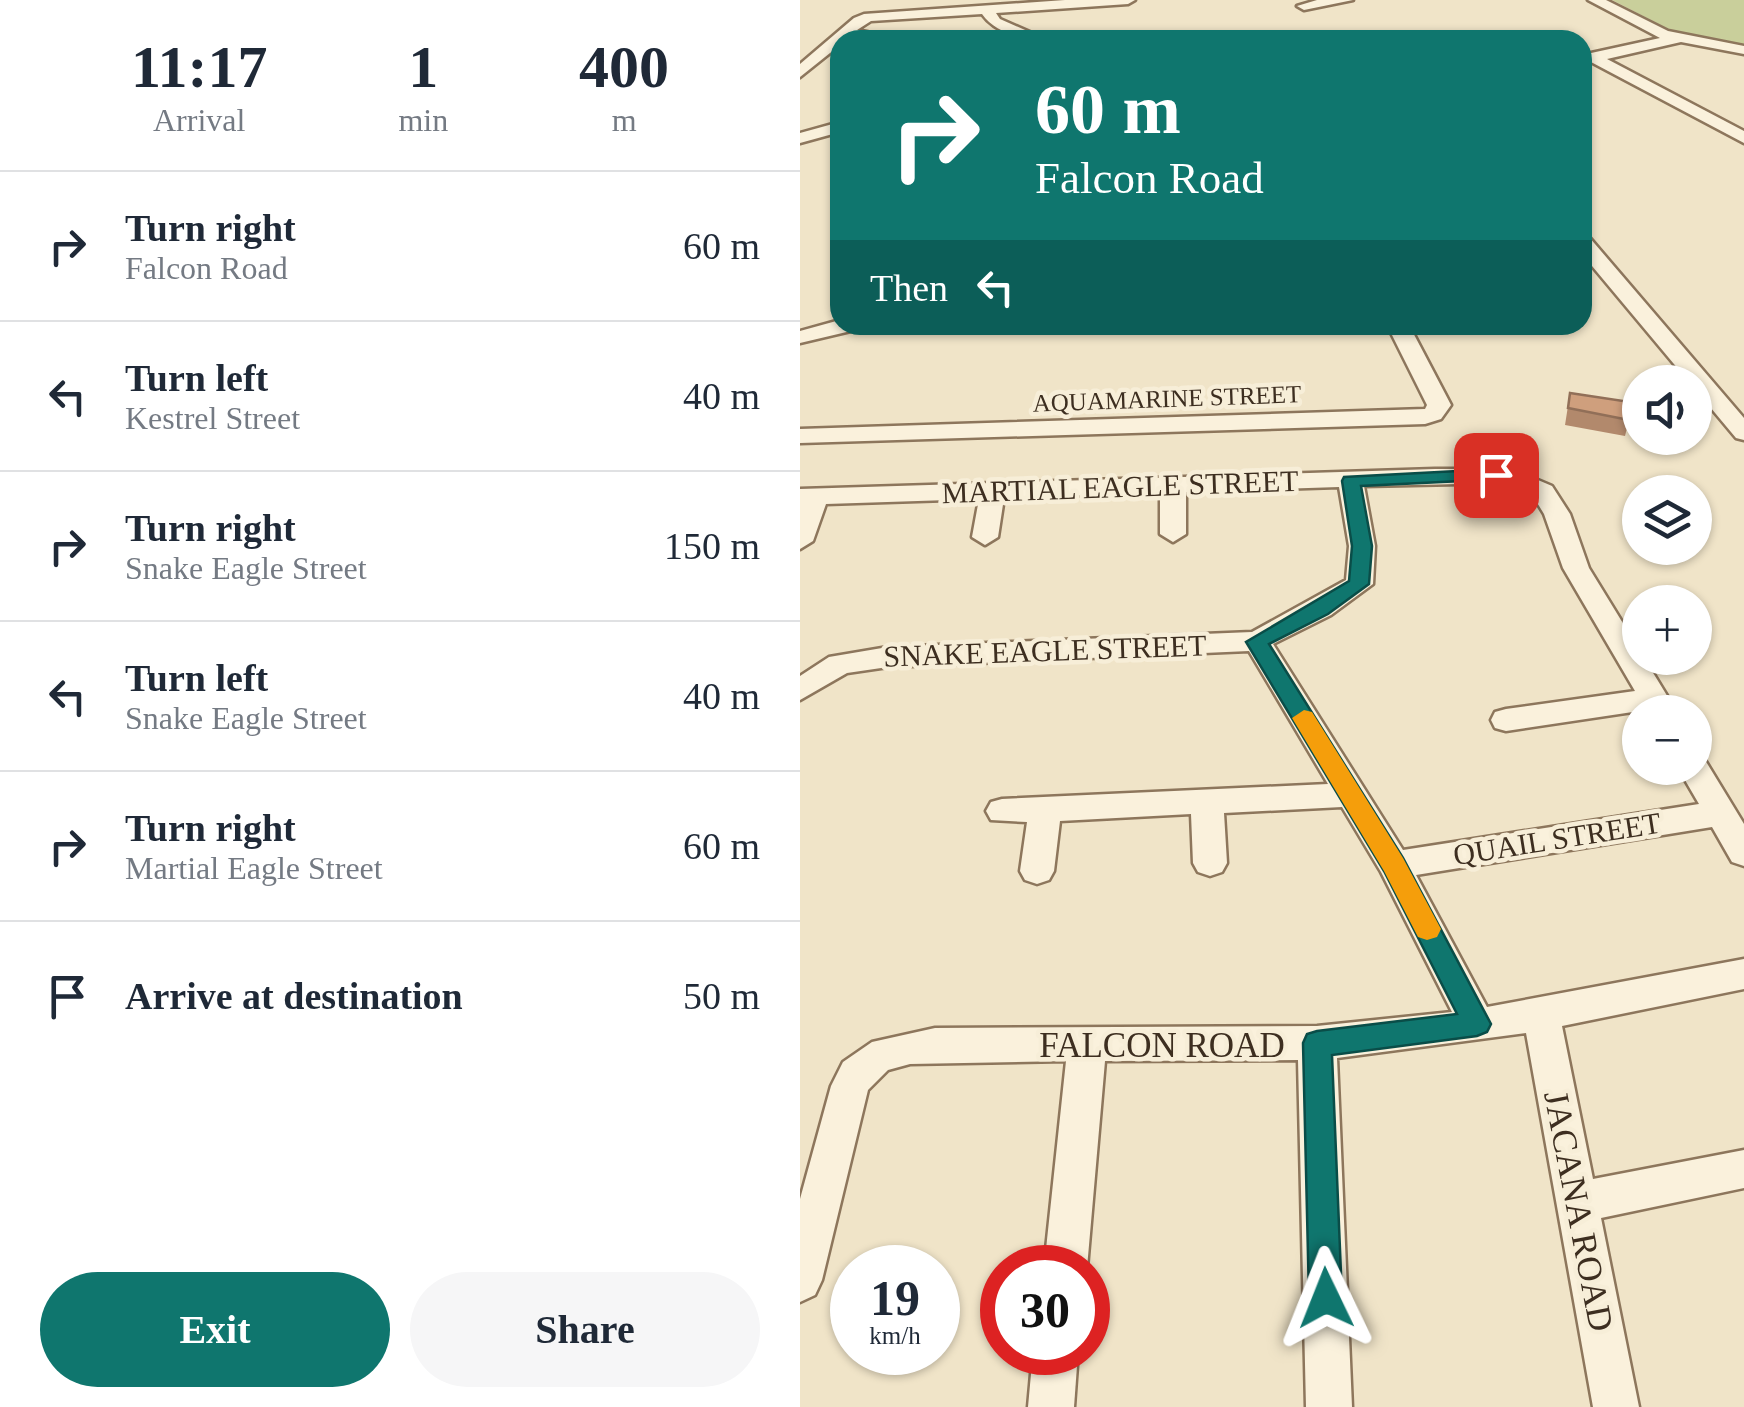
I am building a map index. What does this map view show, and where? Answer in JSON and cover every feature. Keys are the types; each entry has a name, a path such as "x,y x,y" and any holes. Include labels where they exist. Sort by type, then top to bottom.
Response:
{"street":[{"path":"850,30 869,17 931,6 986,10 1128,0"},
{"path":"1304,6 1346,0"},
{"path":"1596,0 1677,39 1744,50"},
{"path":"1096,2 1101,12 1116,19"},
{"path":"986,10 996,22 1016,30"},
{"path":"1592,58 1677,39"},
{"path":"800,72 830,47"},
{"path":"1592,61 1744,138"},
{"path":"800,138 830,130"},
{"path":"1592,253 1744,433"},
{"path":"800,337 830,329"},
{"name":"AQUAMARINE STREET","path":"800,436 1425,417 1440,406 1403,335"},
{"name":"MARTIAL EAGLE STREET","path":"808,497 1496,475 1535,484 1549,499 1576,568 1651,695"},
{"name":"SNAKE EAGLE STREET","path":"800,690 827,669 855,660 1256,642 1359,584 1362,546 1351,481"},
{"path":"1173,485 1173,534"},
{"path":"986,537 993,491"},
{"path":"800,541 808,497"},
{"path":"1256,642 1394,865 1477,1024"},
{"path":"1506,720 1622,709"},
{"path":"1704,785 1744,853"},
{"path":"1002,811 1352,795"},
{"path":"1207,803 1210,863"},
{"path":"1036,871 1045,808"},
{"name":"QUAIL STREET","path":"1394,865 1720,813"},
{"name":"FALCON ROAD","path":"800,1280 850,1086 862,1068 885,1052 901,1048 1380,1039 1542,1014 1744,974"},
{"name":"JACANA ROAD","path":"1542,1014 1616,1407"},
{"path":"1317,1043 1330,1407"},
{"path":"1067,1245 1087,1046"},
{"path":"1578,1202 1744,1169"},
{"path":"1051,1407 1054,1375"}],"green space":[{"path":"1612,0 1744,0 1744,48 1686,38"}],"building":[{"path":"1570,393 1622,401 1622,419 1568,408"}],"slow traffic":[{"path":"1304,718 1394,865 1427,929"}],"route":[{"path":"1326,1298 1317,1043 1380,1039 1477,1024 1394,865 1256,642 1359,584 1363,573 1362,546 1351,481 1496,475"}]}
